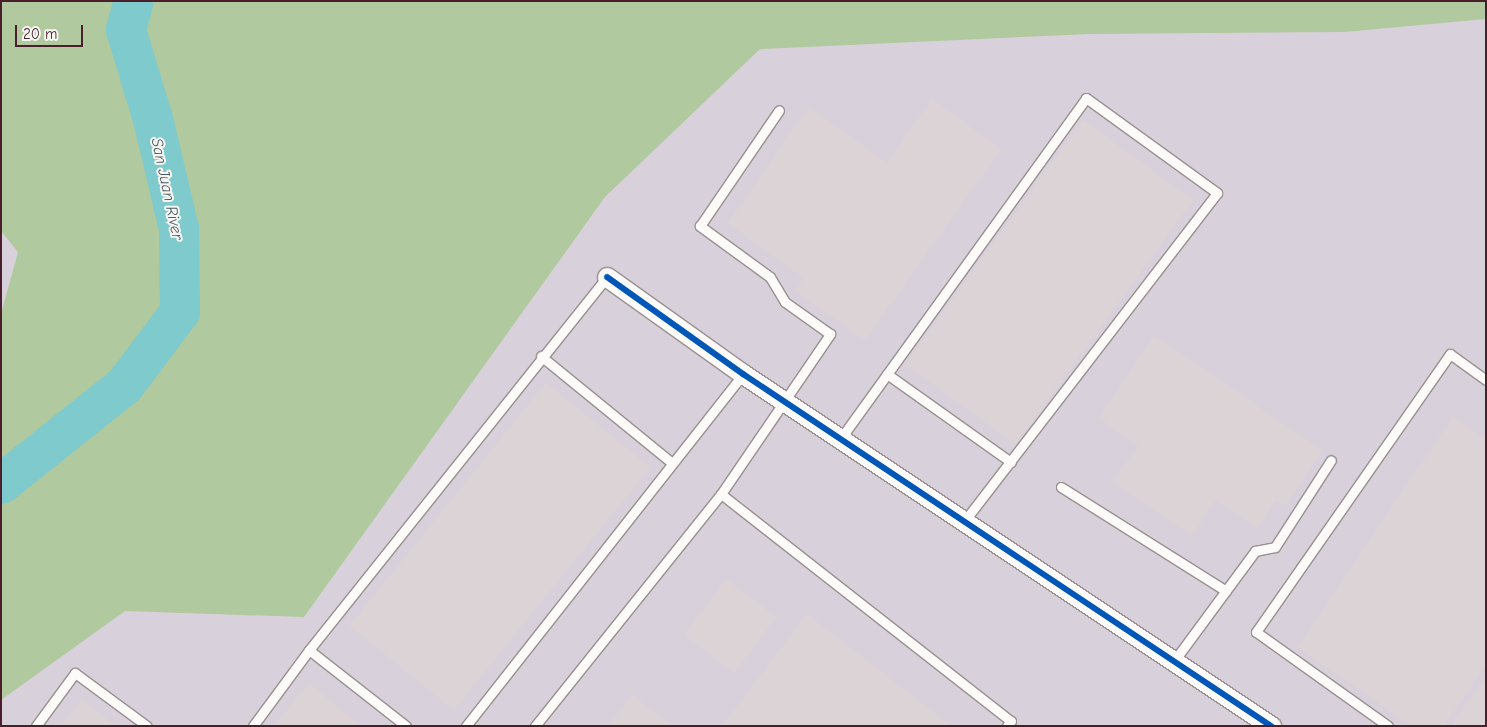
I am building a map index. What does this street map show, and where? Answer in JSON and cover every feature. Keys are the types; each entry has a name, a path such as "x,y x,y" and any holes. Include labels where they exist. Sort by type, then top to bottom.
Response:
{"street":[{"path":"607,277 742,374 841,438 1271,726"}],"lane":[{"path":"841,438 1086,98 1217,194 1012,462 989,485 964,521"},
{"path":"535,726 721,494 830,334 786,302 770,277 700,226 779,110"},
{"path":"253,726 309,650 541,356 607,277"},
{"path":"1388,726 1256,632 1450,354 1486,380"},
{"path":"541,356 672,463"},
{"path":"466,726 742,374"},
{"path":"887,374 1012,462"},
{"path":"1174,661 1255,551 1275,547 1331,460"},
{"path":"1061,486 1226,591"},
{"path":"721,494 1011,721 1007,726"},
{"path":"309,650 406,726"},
{"path":"36,726 75,673 147,726"}],"shaded area":[{"path":"1,1 1486,1 1486,726 1,726"}],"green space":[{"path":"1,1 1486,1 1486,19 1344,32 1090,34 760,49 605,197 304,617 125,611 1,700 1,314 18,252 1,231"}],"building":[{"path":"932,99 1001,149 865,340 795,291 804,278 728,223 809,107 887,163"},
{"path":"1083,120 1193,200 1016,444 905,364"},
{"path":"1154,336 1322,450 1285,506 1276,500 1257,528 1216,500 1192,536 1113,482 1138,445 1099,418"},
{"path":"546,383 650,467 454,710 350,625"},
{"path":"1453,417 1486,439 1486,664 1444,726 1412,726 1297,647"},
{"path":"726,579 776,617 734,673 684,635"},
{"path":"807,614 951,726 722,726"},
{"path":"1486,676 1486,726 1451,726"},
{"path":"309,683 360,726 274,726"},
{"path":"632,695 673,726 608,726"},
{"path":"82,699 115,726 61,726"}],"waterway":[{"name":"San Juan River","path":"1,484 125,385 180,312 179,229 153,119 126,30 134,1"}],"cycle path":[{"path":"607,277 743,374 1271,726"}]}
